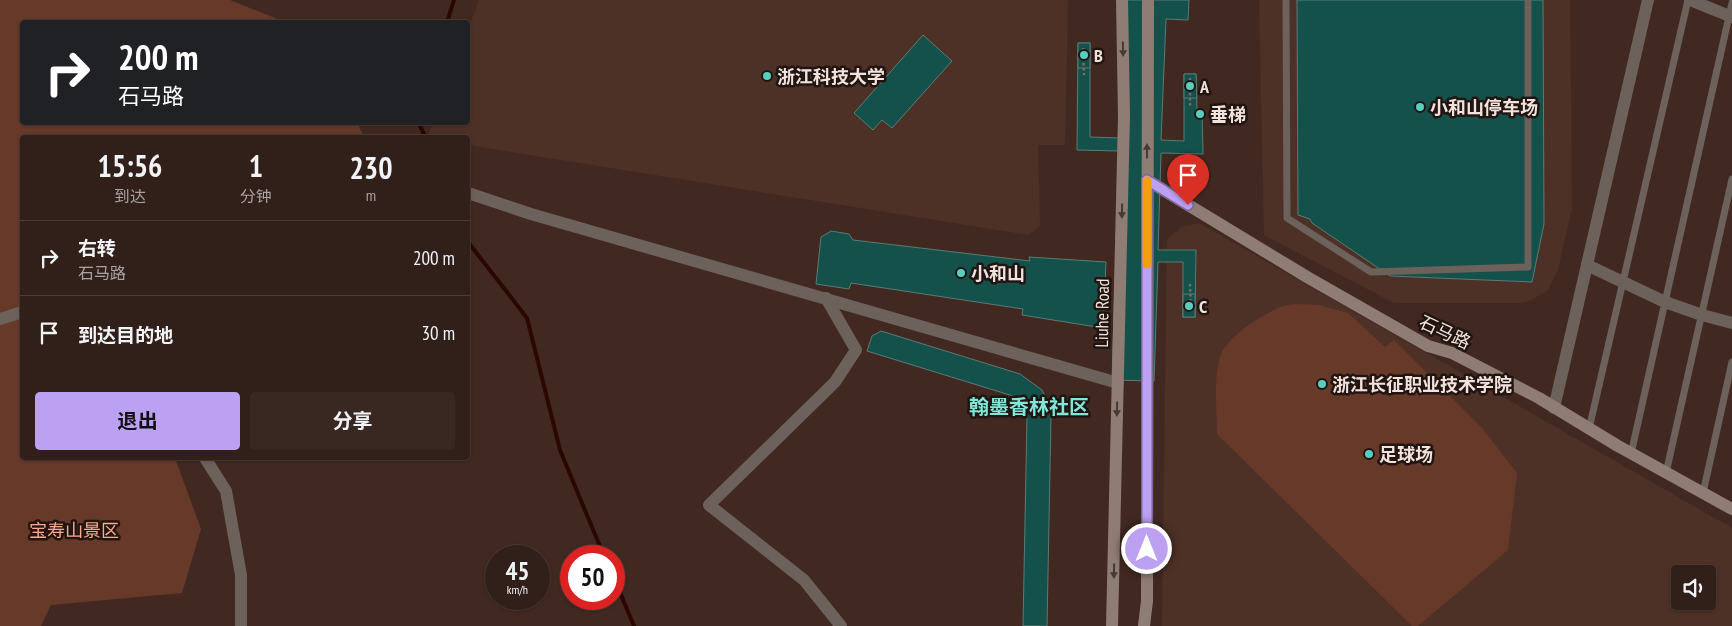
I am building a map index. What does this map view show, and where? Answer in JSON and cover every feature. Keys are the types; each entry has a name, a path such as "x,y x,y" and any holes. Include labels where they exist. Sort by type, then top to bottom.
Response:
{"main road":[{"name":"Liuhe Road","path":"1112,626 1124,116 1122,0"},
{"path":"1144,626 1147,601 1148,0"},
{"name":"石马路","path":"1147,180 1307,277 1428,346 1452,353 1554,408 1631,454 1732,509"}],"street":[{"path":"1554,408 1648,0"},
{"path":"1689,0 1730,17"},
{"path":"470,194 531,214 1118,383"},
{"path":"1587,265 1665,302 1702,315 1732,322"},
{"path":"826,298 856,350 835,382 709,505 804,580 841,626"},
{"path":"0,319 20,313"},
{"path":"206,460 226,491 241,575 241,626"}],"lane":[{"path":"1286,0 1287,218 1371,272 1528,267 1528,0"},
{"path":"1589,429 1689,0"},
{"path":"1631,454 1732,3"},
{"path":"1666,473 1732,179"},
{"path":"1703,493 1732,362"}],"path":[{"path":"1084,48 1084,75"},
{"path":"1190,78 1190,107"},
{"path":"1190,284 1191,312"}],"shaded area":[{"name":"浙江科技大学","path":"479,0 1068,0 1065,145 1038,145 1040,225 1029,235 470,145 470,135 428,135 432,125 470,125 470,25"},
{"name":"小和山停车场","path":"1259,0 1570,0 1572,207 1558,270 1548,290 1530,301 1519,303 1394,303 1264,235"},
{"name":"浙江长征职业技术学院","path":"1199,223 1732,528 1732,626 1162,626 1167,240 1181,227"}],"green space":[{"name":"宝寿山景区","path":"0,0 230,0 280,20 20,20 20,125 358,125 363,135 20,135 20,460 176,460 201,529 182,593 51,605 41,626 0,626"},
{"name":"足球场","path":"1293,305 1319,305 1348,313 1385,347 1394,340 1482,428 1517,473 1508,550 1418,626 1412,626 1217,434 1217,373 1221,354 1225,347 1249,325 1277,309"}],"building":[{"path":"1122,0 1189,0 1188,20 1166,19 1161,140 1184,141 1184,74 1196,74 1197,111 1202,110 1203,154 1161,153 1158,250 1196,250 1195,317 1183,317 1183,262 1158,262 1154,381 1112,380 1119,151 1077,150 1078,43 1090,43 1090,137 1119,138"},
{"name":"小和山停车场","path":"1297,0 1543,0 1544,224 1532,282 1390,276 1312,223 1310,219 1298,215"},
{"path":"923,35 952,61 892,128 882,120 873,130 854,113"},
{"name":"B","path":"1078,43 1090,43 1090,68 1078,68"},
{"name":"A","path":"1184,74 1196,74 1197,98 1184,98"},
{"name":"垂梯","path":"1202,110 1203,117 1197,117 1197,111"},
{"name":"小和山","path":"831,231 849,234 853,240 1030,261 1029,257 1106,262 1103,328 1022,315 1023,309 851,283 849,289 816,284 821,237"},
{"name":"C","path":"1183,294 1195,294 1195,317 1183,317"},
{"path":"881,331 1020,374 1042,390 1048,402 1051,416 1047,626 1023,626 1026,405 1013,396 867,351 872,336"}],"waterway":[{"path":"448,20 454,0"},
{"path":"420,125 424,135"},
{"path":"470,245 527,318 560,450 599,545"},
{"path":"625,604 634,626"}],"slow traffic":[{"path":"1147,181 1147,264"}],"place":[{"name":"B","path":"1084,55"},
{"name":"浙江科技大学","path":"767,76"},
{"name":"A","path":"1190,86"},
{"name":"小和山停车场","path":"1420,107"},
{"name":"垂梯","path":"1200,114"},
{"name":"小和山","path":"961,273"},
{"name":"C","path":"1189,306"},
{"name":"浙江长征职业技术学院","path":"1322,384"},
{"name":"足球场","path":"1369,454"}],"district":[{"name":"翰墨香林社区","path":"1029,407"}],"route":[{"path":"1147,549 1147,180 1188,205"}]}
